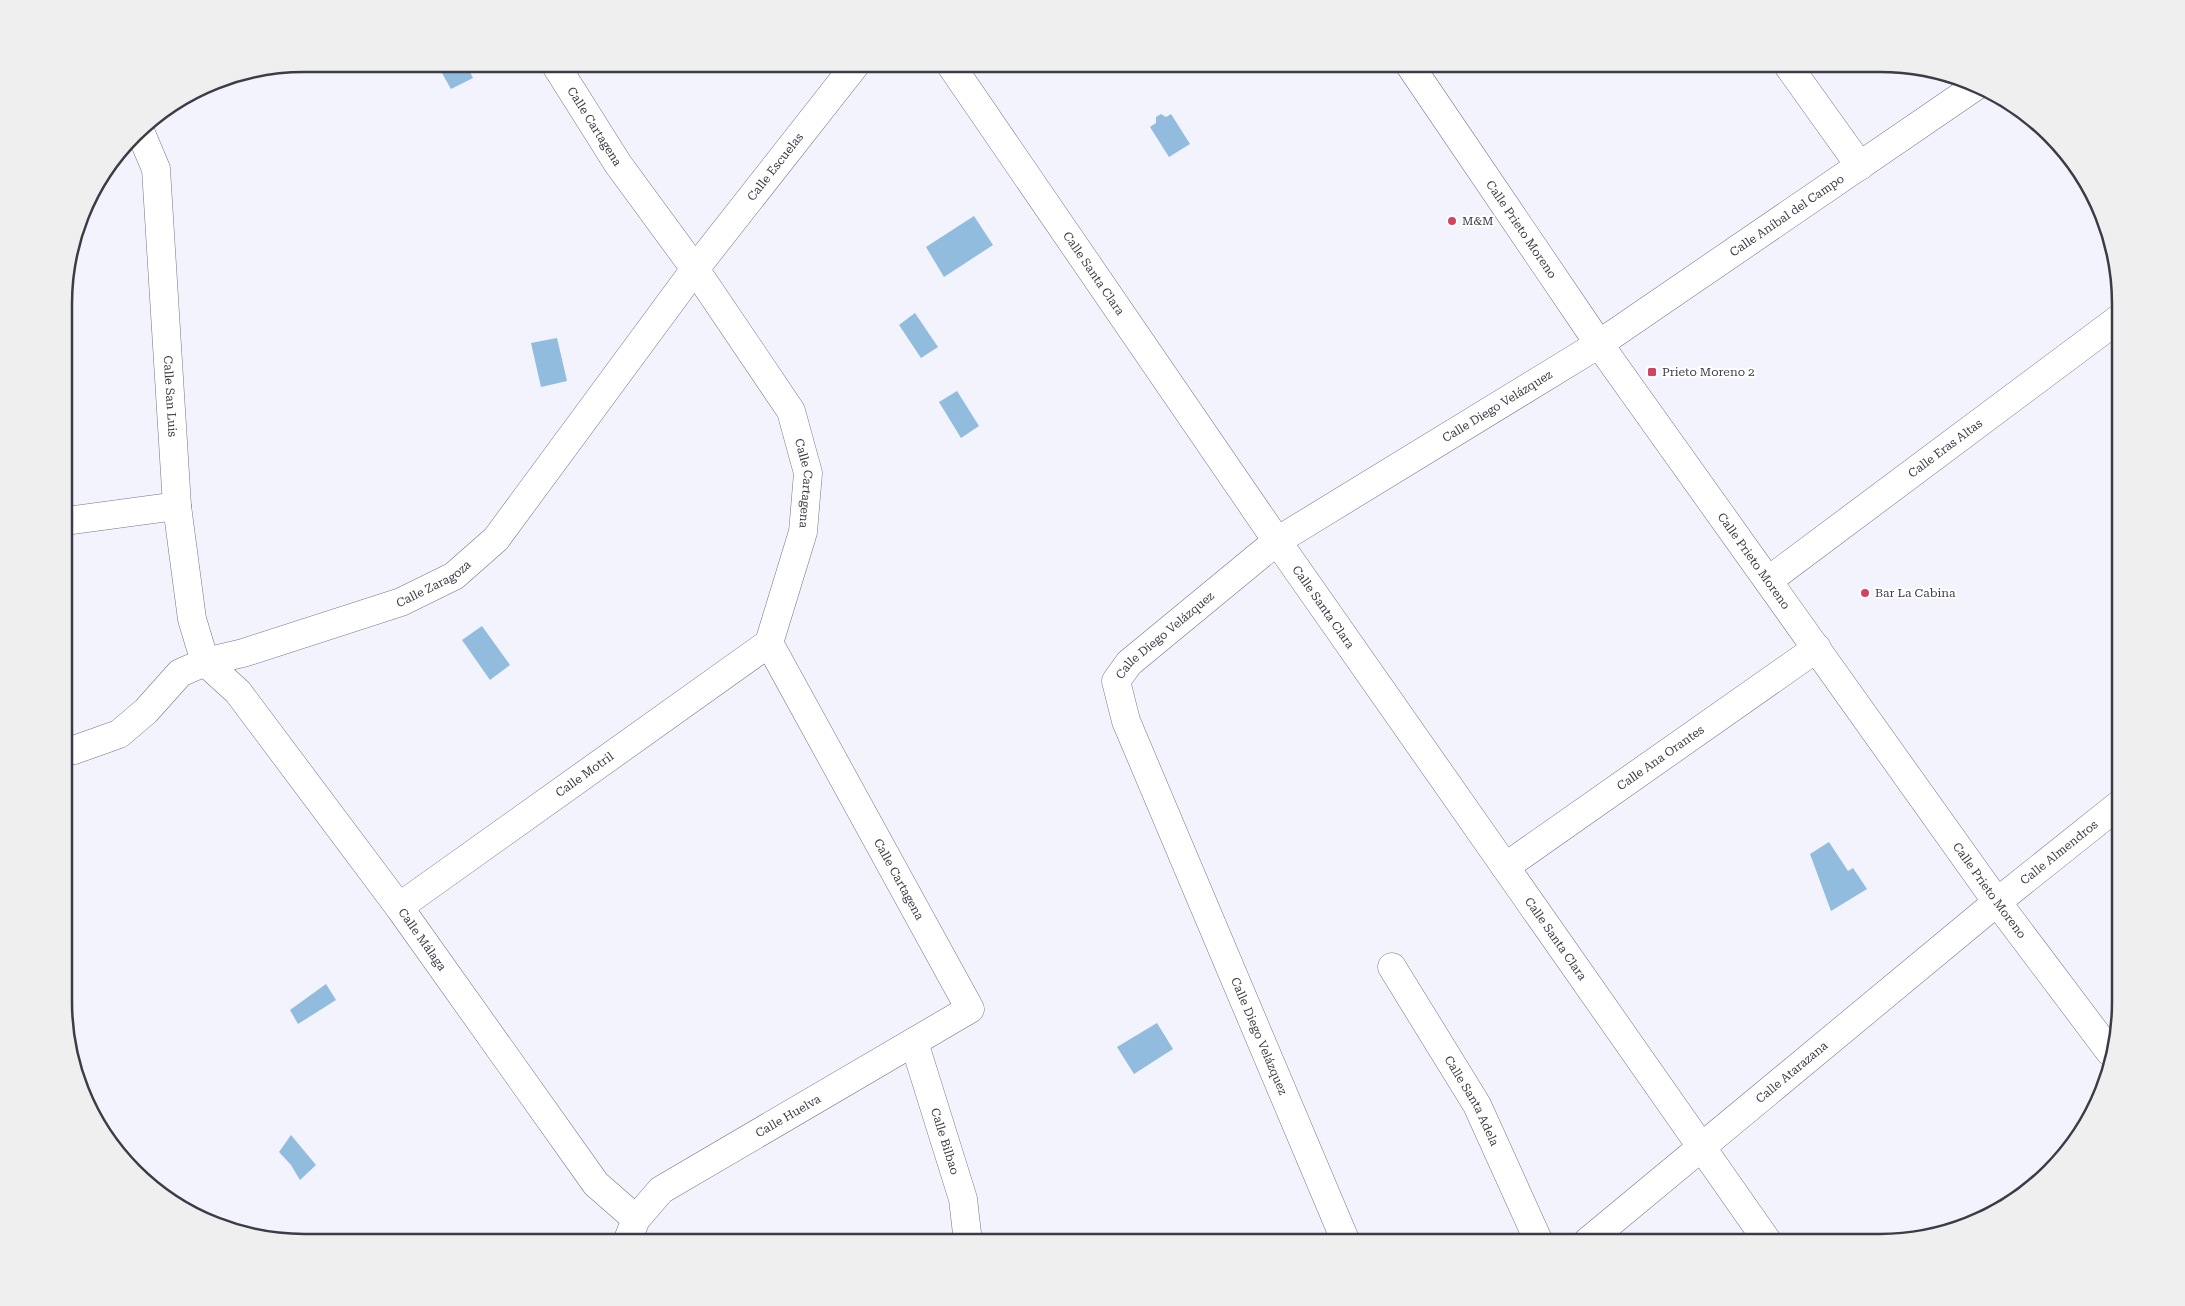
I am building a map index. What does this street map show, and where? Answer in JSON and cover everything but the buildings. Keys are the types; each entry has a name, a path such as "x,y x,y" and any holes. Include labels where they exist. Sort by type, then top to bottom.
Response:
{"street":[{"name":"Calle Cartagena","path":"560,72 618,164 695,269 791,412 808,473 803,532 769,643 970,1010"},
{"name":"Calle Escuelas","path":"695,269 850,72"},
{"name":"Calle Santa Clara","path":"955,72 1277,541 1762,1234"},
{"name":"Calle Prieto Moreno","path":"1416,72 1599,344 1997,902 2108,1049"},
{"path":"1793,72 1860,166"},
{"name":"Calle Aníbal del Campo","path":"1599,344 1970,90"},
{"name":"Calle San Luis","path":"143,139 156,169 177,506 192,619 205,662"},
{"name":"Calle Zaragoza","path":"72,752 119,734 146,711 180,673 205,662 243,653 400,602 454,576 496,540 695,269"},
{"name":"Calle Eras Altas","path":"1769,580 2112,324"},
{"name":"Calle Diego Velázquez","path":"1343,1234 1126,721 1116,681 1129,664 1277,541 1599,344"},
{"path":"72,520 177,506"},
{"name":"Calle Motril","path":"399,907 769,643"},
{"name":"Calle Ana Orantes","path":"1505,867 1817,648"},
{"name":"Calle Málaga","path":"205,662 238,692 399,907 596,1184 631,1230"},
{"name":"Calle Almendros","path":"1997,902 2112,810"},
{"name":"Calle Atarazana","path":"1597,1234 1997,902"},
{"name":"Calle Santa Adela","path":"1392,967 1476,1106 1535,1234"},
{"name":"Calle Huelva","path":"631,1230 661,1190 970,1010"},
{"name":"Calle Bilbao","path":"914,1042 963,1199 967,1234"}],"water":[{"path":"441,72 470,72 473,78 451,89"},
{"path":"1161,114 1166,117 1171,114 1190,144 1169,157 1150,127 1156,123 1156,117"},
{"path":"974,216 993,245 944,277 926,247"},
{"path":"915,313 938,347 921,358 899,325"},
{"path":"557,338 567,381 541,387 531,343"},
{"path":"957,391 979,426 961,438 939,402"},
{"path":"482,626 510,665 490,680 462,640"},
{"path":"1829,842 1848,871 1853,868 1867,889 1831,911 1810,854"},
{"path":"326,984 336,1000 298,1024 290,1010"},
{"path":"1157,1023 1173,1049 1134,1074 1117,1047"},
{"path":"291,1135 316,1165 300,1180 291,1165 279,1152"}],"place":[{"name":"M&M","path":"1452,221"},
{"name":"Prieto Moreno 2","path":"1652,372"},
{"name":"Bar La Cabina","path":"1865,593"}]}
